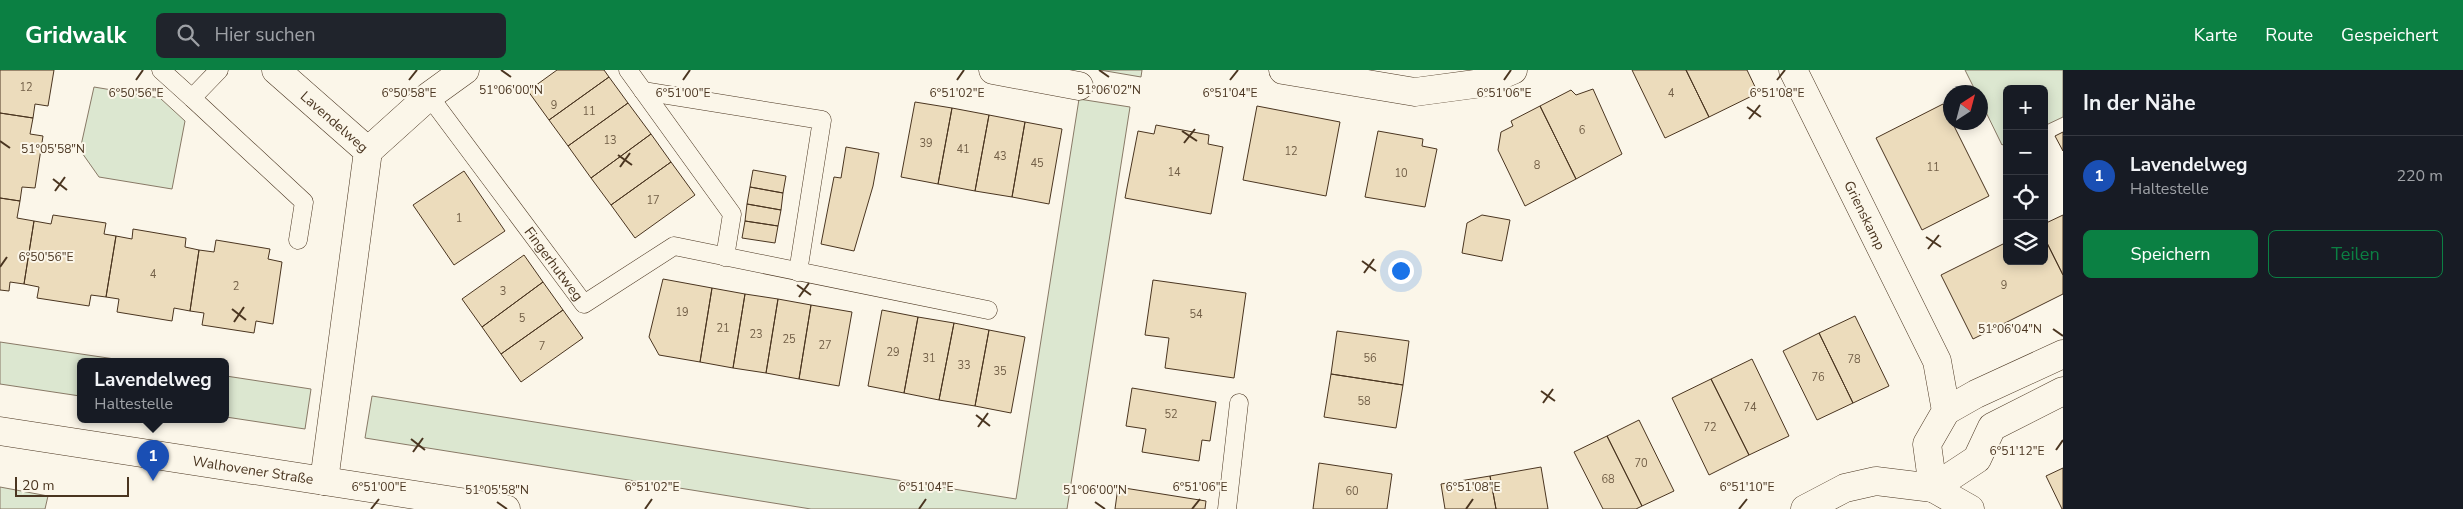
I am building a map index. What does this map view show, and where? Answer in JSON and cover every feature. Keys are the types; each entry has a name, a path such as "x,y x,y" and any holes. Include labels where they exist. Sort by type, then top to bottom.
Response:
{"street":[{"name":"Lavendelweg","path":"276,70 368,151 324,481"},
{"path":"368,151 429,96 465,70"},
{"path":"993,70 1080,86"},
{"path":"1283,70 1415,92 1482,83 1513,70"},
{"name":"Grienskamp","path":"1793,70 1937,361 1946,411"},
{"path":"1933,488 1927,444 1946,411 1976,394 2063,354"},
{"name":"Grienskamp","path":"1937,361 1976,394 1992,427"},
{"path":"1933,488 1976,459 1992,427 2063,391"},
{"name":"Walhovener Straße","path":"0,431 506,509"},
{"path":"1805,509 1845,488 1876,481 1933,488 1970,509"}],"lane":[{"path":"161,70 304,202 298,240"},
{"path":"192,98 219,70"},
{"path":"628,70 732,214 725,257"},
{"path":"643,92 822,120 798,272"},
{"name":"Fingerhutweg","path":"429,96 584,304 674,246 988,310"},
{"path":"1227,509 1240,403"}],"green space":[{"path":"1100,70 1142,70 1141,77"},
{"path":"1965,70 2063,70 2063,117 2048,124 2048,85 2003,85 2002,145 1988,116 1988,85 1972,85"},
{"path":"94,87 160,98 185,121 172,189 99,177 80,150"},
{"path":"1079,99 1130,107 1067,509 811,509 365,438 372,396 1016,499"},
{"path":"0,342 108,358 77,358 77,396 0,384"},
{"path":"229,376 311,389 305,429 229,417"},
{"path":"0,487 48,496 45,509 0,509"}],"building":[{"path":"0,70 54,70 48,106 35,104 33,118 0,113"},
{"path":"557,70 604,70 609,77 549,120 528,91"},
{"path":"1632,70 1686,70 1709,117 1665,138"},
{"path":"1686,70 1747,70 1758,93 1709,117"},
{"path":"609,77 628,103 568,146 549,120"},
{"path":"1593,89 1622,154 1576,179 1540,106 1571,90 1576,95"},
{"path":"915,102 952,108 938,184 901,177"},
{"path":"628,103 651,134 591,178 568,146"},
{"path":"1943,104 1943,130 1956,130 1989,196 1922,230 1876,138"},
{"path":"1257,106 1340,122 1326,196 1243,180"},
{"path":"1540,106 1576,179 1525,206 1498,150 1501,132 1513,126 1511,121"},
{"path":"952,108 989,115 975,191 938,184"},
{"path":"0,113 33,118 30,134 43,136 35,188 22,187 20,201 0,198"},
{"path":"989,115 1025,122 1012,197 975,191"},
{"path":"1025,122 1062,129 1049,204 1012,197"},
{"path":"1156,125 1209,135 1208,144 1223,147 1211,214 1125,198 1138,131 1154,134"},
{"path":"1378,131 1423,139 1422,146 1437,149 1425,207 1365,197"},
{"path":"2063,132 2063,151 2055,136"},
{"path":"651,134 671,162 611,205 591,178"},
{"path":"846,147 879,153 873,186 854,251 821,244 834,177 841,178"},
{"path":"671,162 695,195 635,238 611,205"},
{"path":"753,170 786,176 783,193 750,187"},
{"path":"464,171 505,231 454,265 413,205"},
{"path":"750,187 783,193 781,210 747,204"},
{"path":"0,198 20,201 17,218 34,221 24,284 10,282 9,291 0,290"},
{"path":"747,204 781,210 778,226 745,221"},
{"path":"53,215 106,223 104,234 116,236 106,297 91,295 89,306 37,298 39,287 24,284 34,221 51,224"},
{"path":"1482,215 1510,220 1502,261 1462,253 1467,223"},
{"path":"2063,215 2063,275 2048,245 2048,222"},
{"path":"745,221 778,226 775,243 742,238"},
{"path":"133,229 186,238 185,247 199,250 190,311 174,308 172,321 117,312 119,299 106,297 116,236 132,239"},
{"path":"216,240 270,249 268,259 282,262 273,324 256,321 254,333 202,325 204,313 190,311 199,250 214,252"},
{"path":"2003,244 2003,265 2048,265 2048,245 2063,275 2063,294 1973,339 1941,275"},
{"path":"524,255 543,282 482,327 462,299"},
{"path":"663,279 712,288 700,362 659,355 649,337"},
{"path":"1153,280 1246,293 1234,378 1165,368 1169,338 1145,335"},
{"path":"543,282 563,310 501,354 482,327"},
{"path":"712,288 745,294 733,368 700,362"},
{"path":"745,294 778,299 766,373 733,368"},
{"path":"778,299 811,305 799,379 766,373"},
{"path":"811,305 852,312 839,386 799,379"},
{"path":"563,310 583,338 521,382 501,354"},
{"path":"882,310 918,317 904,393 868,386"},
{"path":"1855,316 1889,386 1853,403 1819,333"},
{"path":"918,317 954,323 939,400 904,393"},
{"path":"954,323 989,330 975,406 939,400"},
{"path":"989,330 1025,337 1011,413 975,406"},
{"path":"1337,331 1409,341 1403,385 1331,374"},
{"path":"1819,333 1853,403 1817,420 1783,351"},
{"path":"1752,359 1789,436 1749,455 1711,379"},
{"path":"1331,374 1403,385 1396,428 1324,417"},
{"path":"1711,379 1749,455 1709,475 1672,398"},
{"path":"1132,388 1216,402 1210,441 1202,440 1199,461 1142,452 1146,429 1126,426"},
{"path":"1639,420 1674,491 1642,506 1607,436"},
{"path":"1607,436 1642,506 1636,509 1603,509 1574,452"},
{"path":"1319,463 1392,474 1387,509 1313,509"},
{"path":"1541,467 1548,509 1496,509 1490,476"},
{"path":"2063,468 2063,509 2062,509 2046,476"},
{"path":"1490,476 1496,509 1445,509 1441,484"},
{"path":"1118,487 1206,501 1205,509 1115,509"}],"place":[{"name":"Lavendelweg","path":"153,481"}]}
